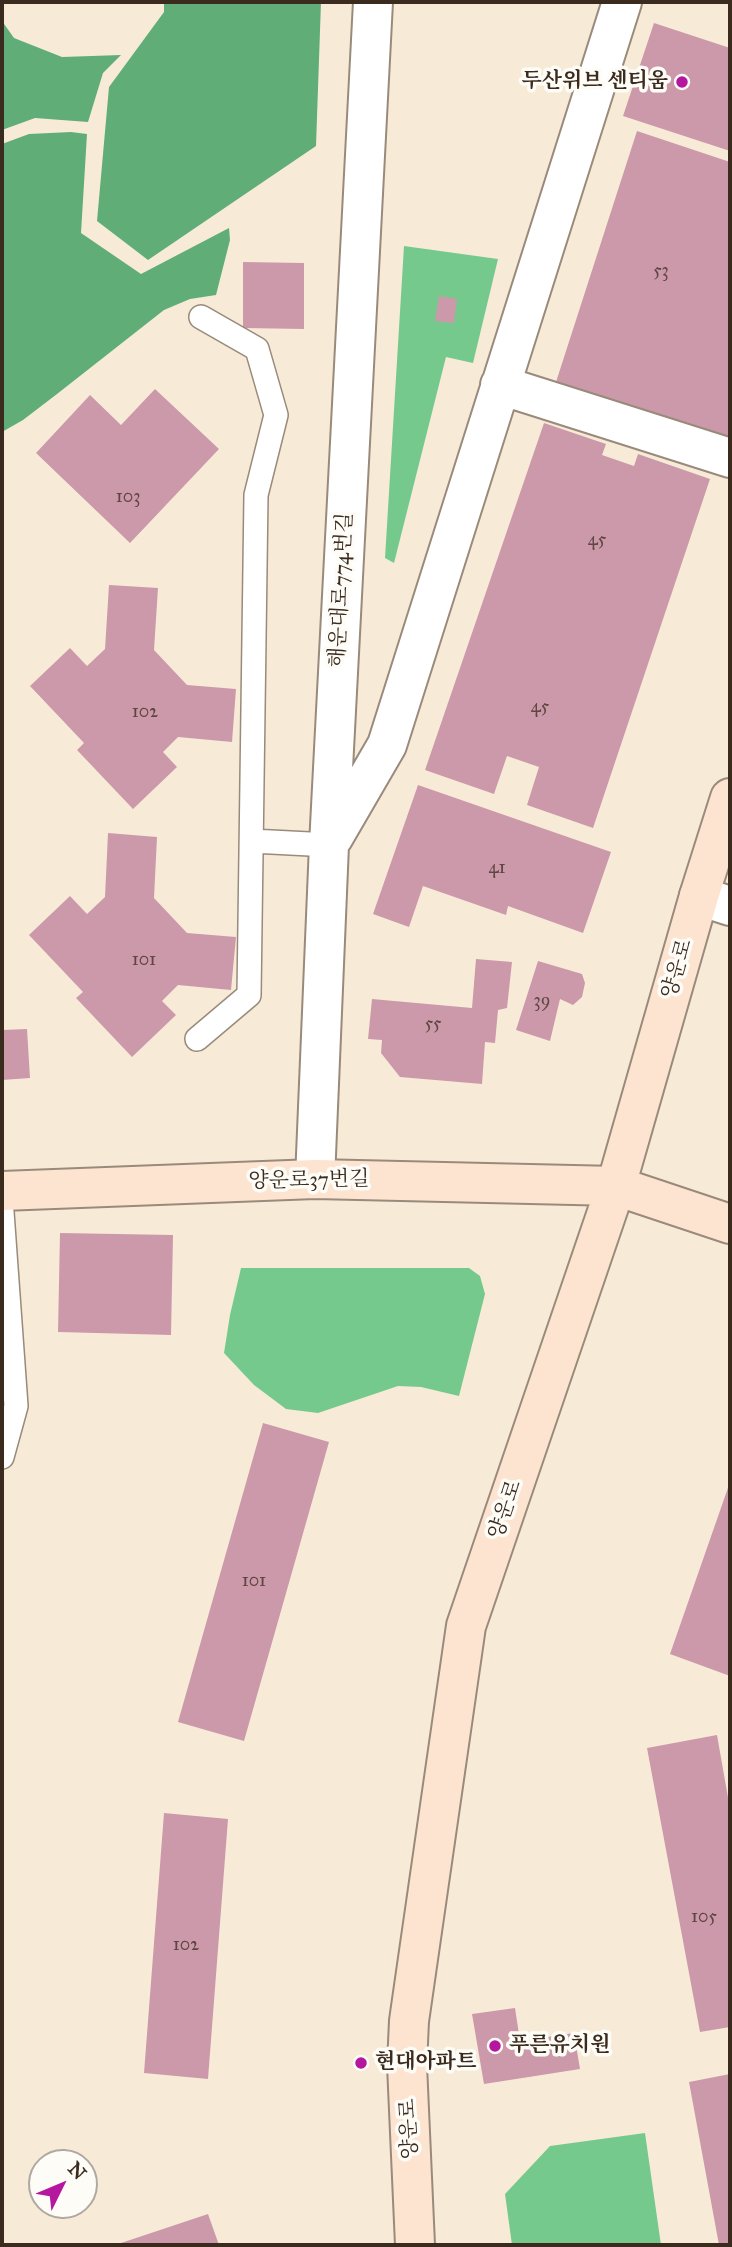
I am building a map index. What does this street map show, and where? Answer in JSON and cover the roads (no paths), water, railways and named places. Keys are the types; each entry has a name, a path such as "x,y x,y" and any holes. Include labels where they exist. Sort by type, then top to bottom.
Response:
{"main road":[{"name":"양운로","path":"415,2245 407,2065 409,2021 466,1626 714,901 730,798"},
{"name":"양운로37번길","path":"2,1191 315,1179 617,1186 730,1224"}],"street":[{"name":"해운대로774번길","path":"315,1179 329,845 373,2"},
{"path":"329,845 387,746 622,2"},
{"path":"500,385 730,458"}],"lane":[{"path":"197,1039 250,995 256,495 276,415 257,349 201,317"},
{"path":"252,841 329,845"},
{"path":"2,1212 16,1406 2,1457"}],"place":[{"name":"두산위브 센티움","path":"682,82"},
{"name":"푸른유치원","path":"495,2046"},
{"name":"현대아파트","path":"361,2063"}]}
